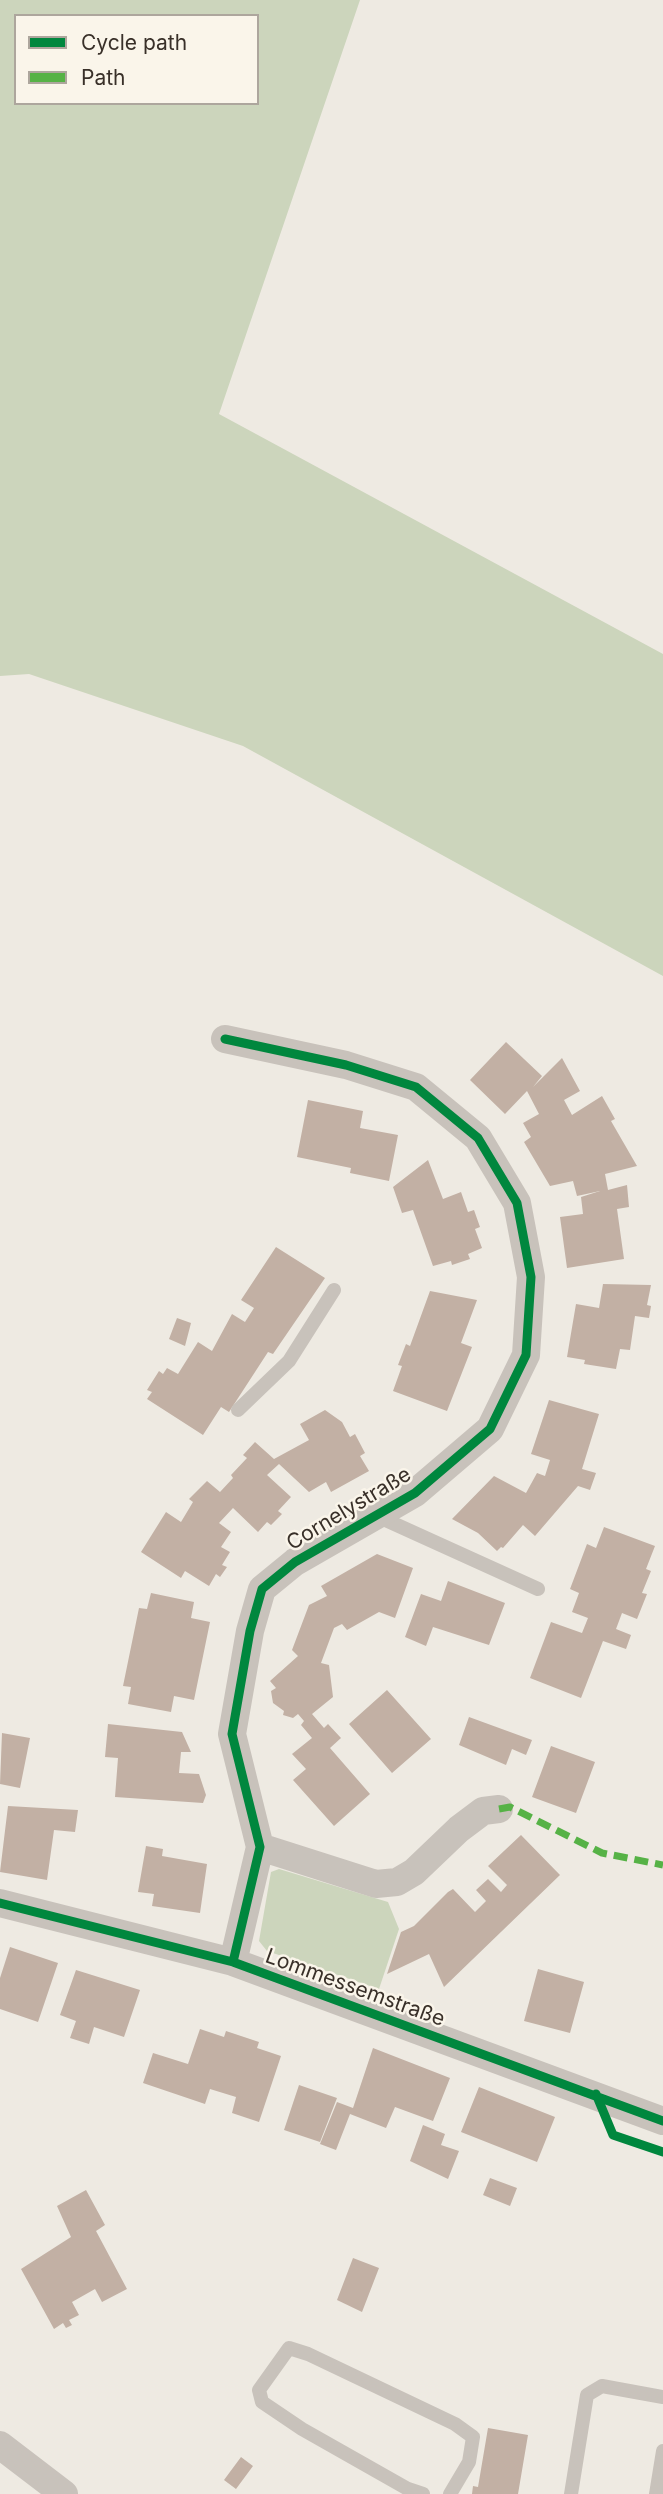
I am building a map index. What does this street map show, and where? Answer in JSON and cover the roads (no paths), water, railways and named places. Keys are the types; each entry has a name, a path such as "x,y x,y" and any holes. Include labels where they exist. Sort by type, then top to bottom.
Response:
{"street":[{"name":"Cornelystraße","path":"225,1039 346,1065 416,1087 478,1138 517,1203 531,1277 526,1355 490,1429 415,1493 295,1562 262,1589 250,1631 232,1734 260,1847 233,1962"},
{"path":"260,1847 376,1884 397,1882 414,1872 458,1829 483,1811 499,1808"},
{"name":"Lommessemstraße","path":"0,1903 233,1962 572,2085 663,2121"},
{"path":"0,2445 64,2494"}],"lane":[{"path":"238,1410 289,1361 334,1290"},
{"path":"375,1515 538,1590"},
{"path":"424,2494 406,2492 262,2402 259,2390 289,2348 308,2354 455,2424 473,2437 469,2462 450,2494"},
{"path":"571,2494 587,2395 602,2386 663,2397"},
{"path":"656,2494 663,2451"}]}
